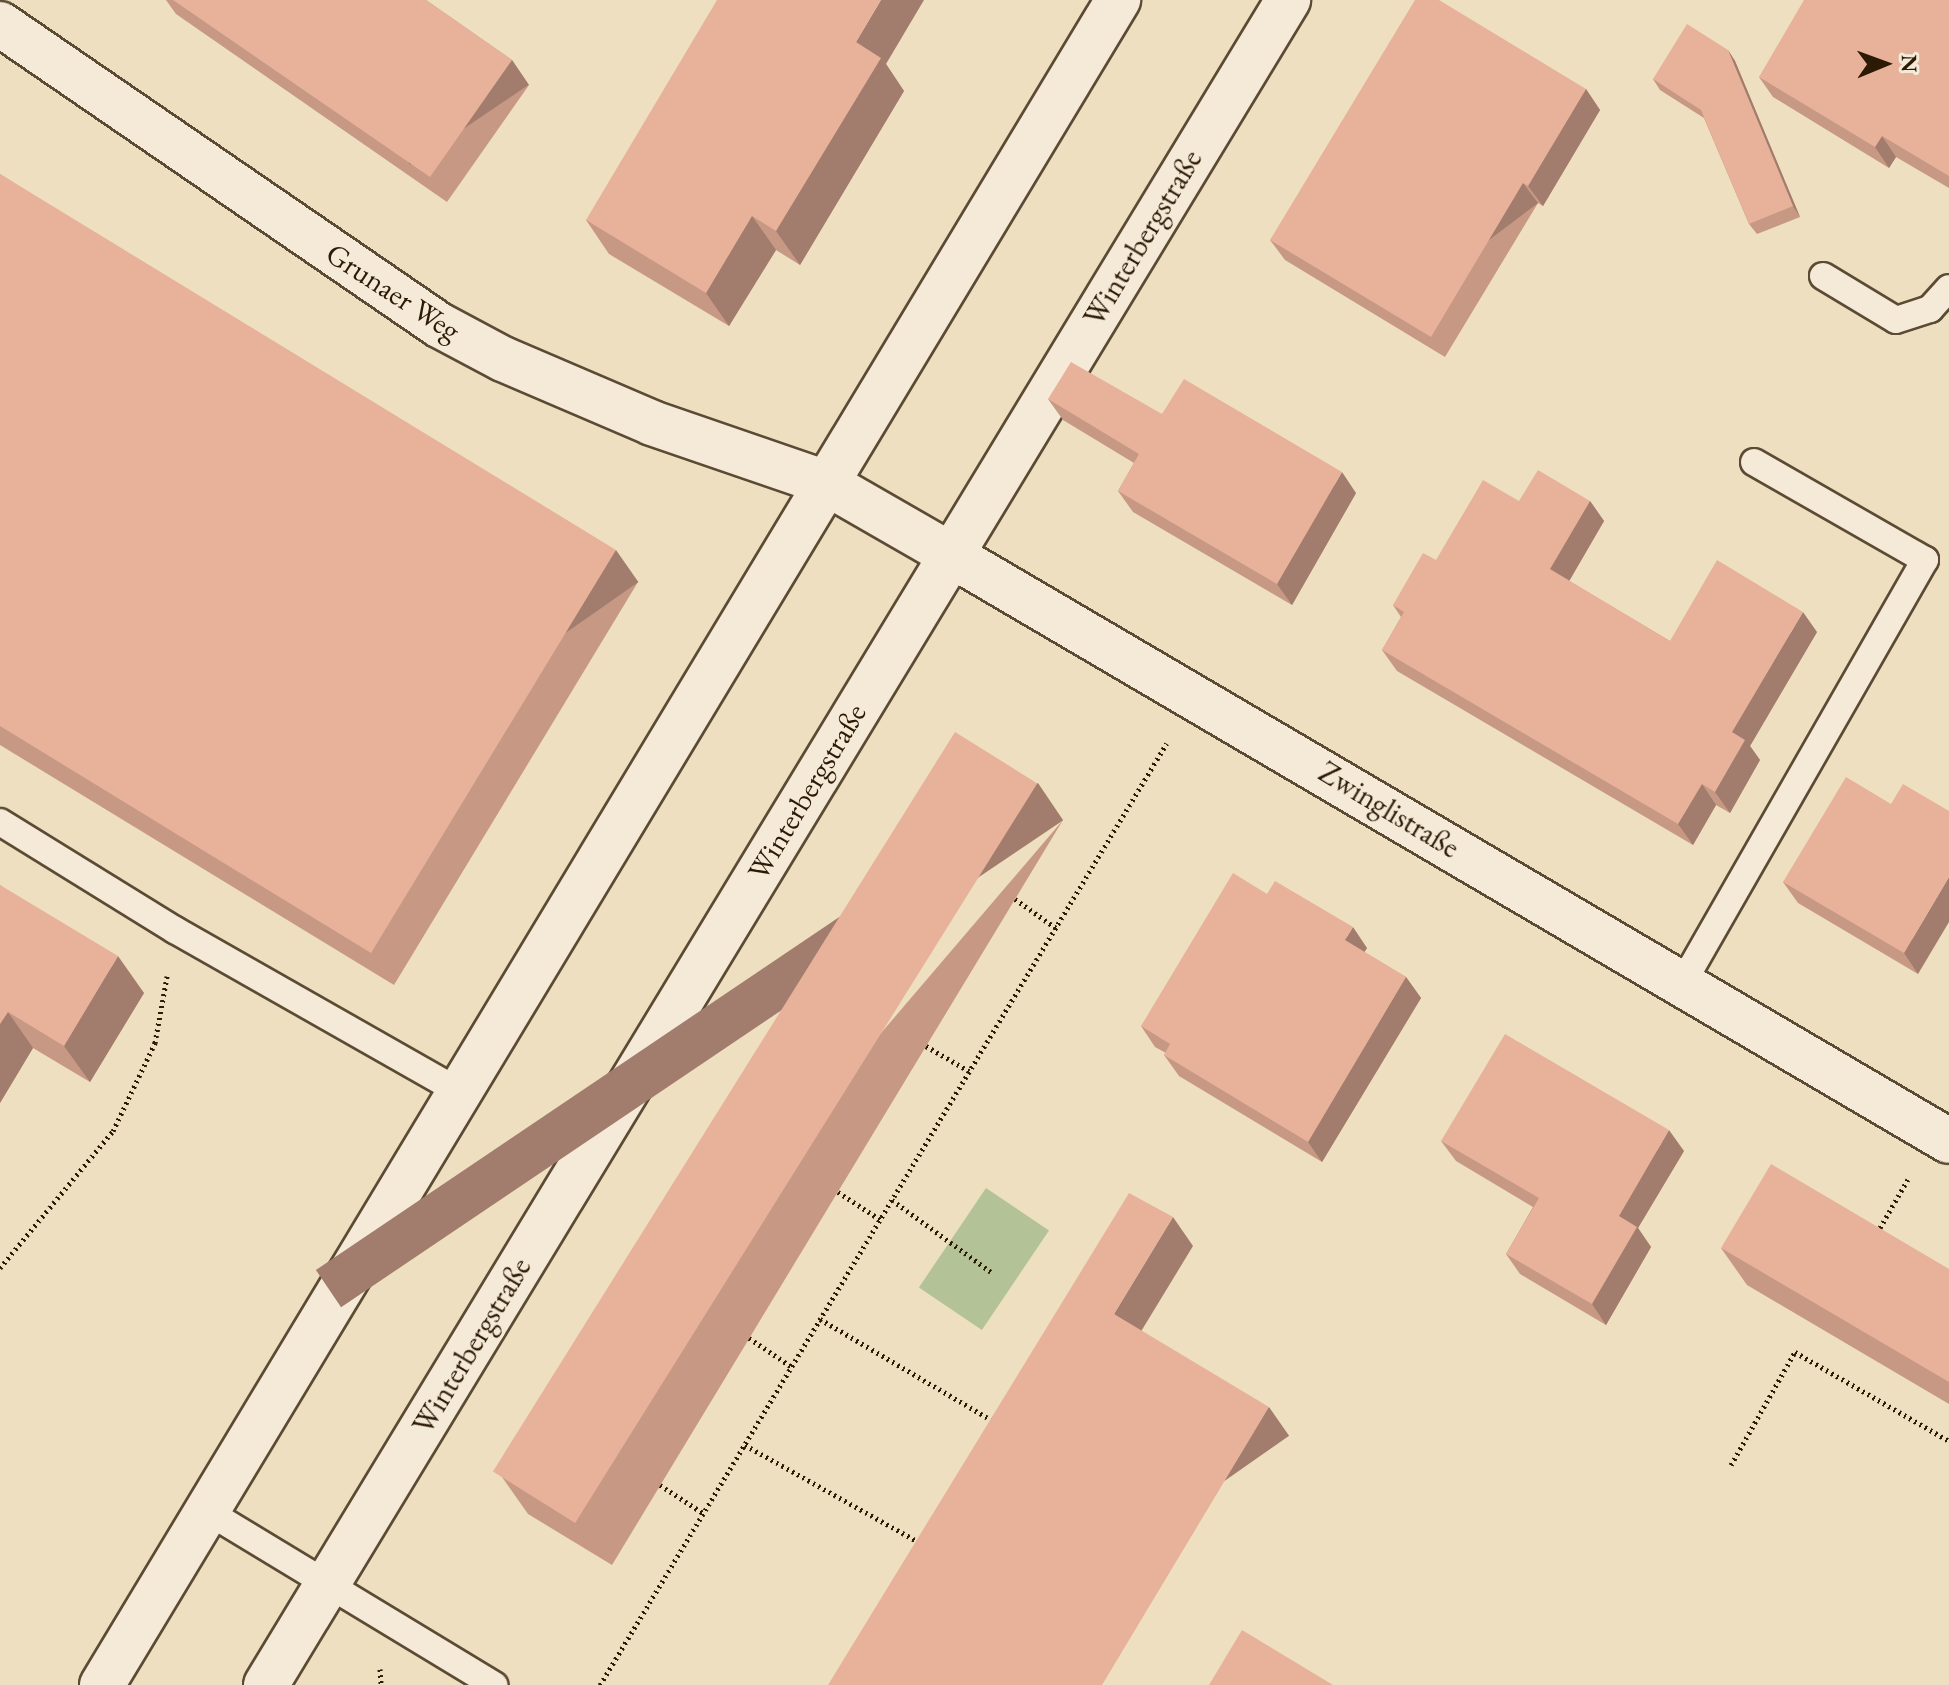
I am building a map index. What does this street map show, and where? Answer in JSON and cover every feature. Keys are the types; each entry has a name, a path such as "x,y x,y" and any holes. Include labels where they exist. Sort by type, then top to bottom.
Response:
{"main road":[{"path":"102,1685 1118,0"},
{"name":"Winterbergstraße","path":"266,1685 1288,0"},
{"name":"Grunaer Weg","path":"0,21 439,325 503,359 652,423 826,483"},
{"name":"Zwinglistraße","path":"826,483 1942,1137"}],"lane":[{"path":"0,21 13,0"},
{"path":"1823,276 1896,320 1930,309 1949,288"},
{"path":"1682,984 1925,560 1754,462"},
{"path":"0,822 175,930 460,1092"},
{"path":"207,1511 494,1685"}],"path":[{"path":"600,1685 1195,697"},
{"path":"1015,899 1056,928"},
{"path":"0,1268 113,1131 155,1043 175,930"},
{"path":"926,1046 969,1071"},
{"path":"1870,1244 1942,1137"},
{"path":"838,1192 881,1220"},
{"path":"892,1200 991,1272"},
{"path":"820,1319 996,1422"},
{"path":"749,1338 792,1367"},
{"path":"1731,1465 1795,1352 1949,1441"},
{"path":"745,1445 922,1544"},
{"path":"660,1485 703,1513"}],"green space":[{"path":"986,1188 1049,1230 982,1330 919,1287"}],"building":[{"path":"173,0 426,0 512,60 430,177"},
{"path":"717,0 881,0 856,42 881,58 776,231 752,216 706,293 586,220"},
{"path":"1415,0 1439,0 1586,89 1528,186 1523,183 1431,337 1270,240"},
{"path":"1804,0 1949,0 1949,176 1882,136 1875,147 1759,77"},
{"path":"1687,24 1728,50 1793,206 1749,224 1701,110 1653,79"},
{"path":"0,174 616,550 371,953 0,726"},
{"path":"1071,362 1162,414 1184,379 1342,472 1277,584 1118,491 1139,454 1048,399"},
{"path":"1538,470 1590,501 1550,569 1670,641 1717,560 1803,612 1732,732 1745,740 1715,792 1702,784 1678,824 1382,650 1404,612 1393,605 1423,553 1436,560 1483,480 1519,501"},
{"path":"955,732 1037,783 575,1523 493,1471"},
{"path":"1846,777 1891,804 1903,784 1949,811 1949,877 1904,953 1783,882"},
{"path":"1233,873 1267,894 1275,881 1353,927 1345,940 1406,977 1308,1142 1164,1055 1170,1044 1141,1026"},
{"path":"0,885 118,956 64,1046 8,1012 0,1024"},
{"path":"1505,1034 1669,1130 1619,1216 1637,1227 1592,1304 1506,1254 1539,1198 1441,1141"},
{"path":"1771,1164 1949,1269 1949,1382 1721,1248"},
{"path":"1129,1193 1173,1217 1114,1314 1269,1407 1102,1685 828,1685"},
{"path":"1242,1630 1333,1685 1209,1685"}]}
